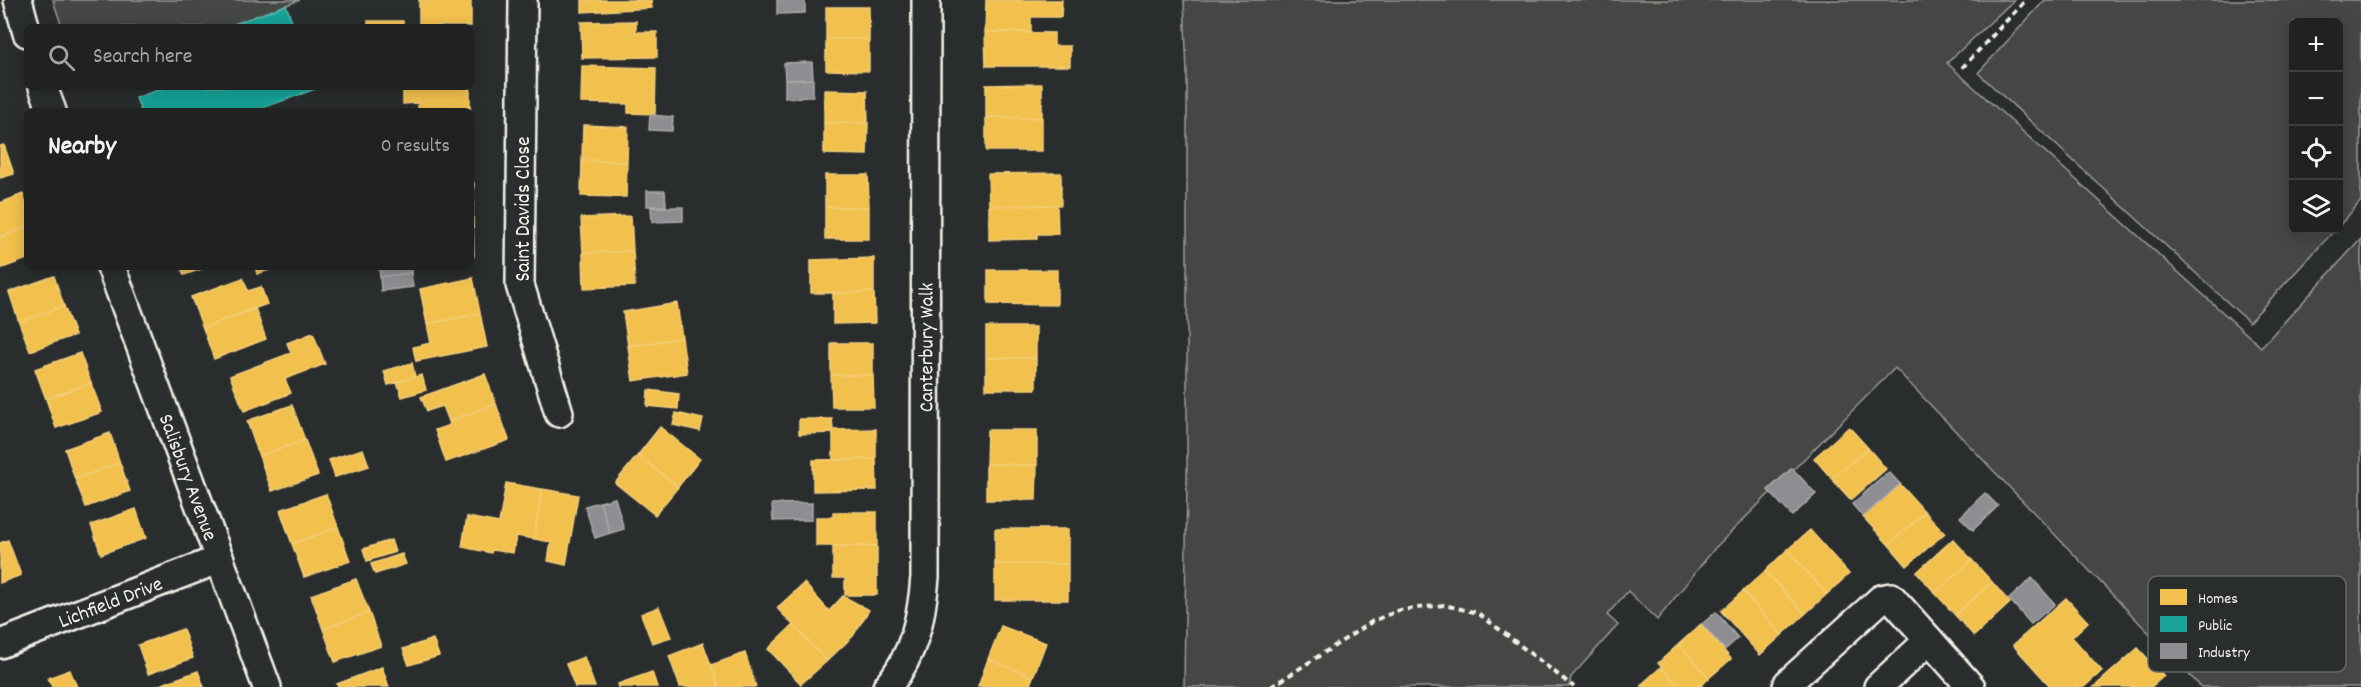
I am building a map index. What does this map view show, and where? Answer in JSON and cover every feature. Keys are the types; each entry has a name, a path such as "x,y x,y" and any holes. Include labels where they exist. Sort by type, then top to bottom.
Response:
{"street":[{"path":"18,0 25,24"},
{"name":"Saint Davids Close","path":"523,0 520,285 559,413"},
{"name":"Canterbury Walk","path":"887,687 908,656 923,607 926,577 926,0"},
{"path":"44,90 51,108"},
{"name":"Salisbury Avenue","path":"112,270 267,687"},
{"name":"Lichfield Drive","path":"0,644 220,559"},
{"path":"1787,687 1788,683 1881,600 1891,597 1971,687"},
{"path":"1878,687 1929,640"}],"path":[{"path":"1962,68 2025,0"},
{"path":"1270,687 1373,621 1400,610 1444,605 1478,613 1574,687"}],"shaded area":[{"path":"53,0 300,0 234,24 61,24"},
{"path":"1184,0 2014,0 1947,63 2261,347 2361,239 2361,687 2201,687 2187,672 2346,672 2346,576 2148,576 2148,632 1895,368 1715,548 1657,620 1628,591 1607,615 1618,625 1571,677 1569,687 1184,687 1187,480 1187,74"},
{"path":"2045,0 2361,0 2361,201 2343,221 2343,18 2289,18 2289,234 2331,234 2249,322 1978,73"}],"building: Homes":[{"path":"419,0 471,0 471,24 419,24"},
{"path":"582,0 651,0 652,8 582,12"},
{"path":"986,0 1062,0 1061,17 1031,17 1031,32 985,32"},
{"path":"826,7 869,7 869,39 826,39"},
{"path":"368,21 403,21 403,24 368,24"},
{"path":"636,21 636,32 657,32 657,57 582,58 581,22"},
{"path":"985,32 1054,33 1054,46 1070,46 1070,66 986,66"},
{"path":"826,39 869,39 869,71 826,70"},
{"path":"582,66 656,68 655,114 628,113 628,104 581,103"},
{"path":"1042,84 1042,118 986,117 986,85"},
{"path":"403,90 470,90 470,108 418,108 418,103 403,104"},
{"path":"824,90 867,91 868,123 824,123"},
{"path":"986,117 1042,118 1042,151 986,151"},
{"path":"824,123 868,123 867,155 824,154"},
{"path":"583,125 628,127 627,162 582,160"},
{"path":"4,145 14,174 0,178 0,146"},
{"path":"582,160 627,162 626,197 581,196"},
{"path":"1061,173 1061,205 989,206 988,174"},
{"path":"825,175 868,175 869,207 825,207"},
{"path":"23,194 24,228 0,237 0,203"},
{"path":"1057,205 1058,234 1037,234 1037,239 989,240 989,206"},
{"path":"825,207 869,207 869,239 825,239"},
{"path":"631,216 633,251 583,253 581,218"},
{"path":"24,228 24,260 0,269 0,237"},
{"path":"633,251 635,286 584,288 583,253"},
{"path":"874,258 874,292 811,293 811,260"},
{"path":"182,270 198,270 184,275"},
{"path":"256,270 269,270 257,274"},
{"path":"988,270 1057,270 1057,305 988,304"},
{"path":"54,276 64,306 19,322 9,292"},
{"path":"243,278 248,291 261,287 267,304 203,328 191,297"},
{"path":"473,278 480,313 427,324 420,289"},
{"path":"874,292 875,323 833,324 833,293"},
{"path":"677,303 682,338 628,346 623,312"},
{"path":"64,306 75,335 30,351 19,322"},
{"path":"255,308 266,339 214,359 203,328"},
{"path":"480,313 487,347 416,361 413,347 431,343 427,324"},
{"path":"986,327 1036,327 1036,358 986,358"},
{"path":"313,333 325,364 285,379 291,393 244,411 230,376 291,353 287,343"},
{"path":"682,338 687,373 633,381 628,346"},
{"path":"831,343 873,343 873,375 831,375"},
{"path":"80,353 91,383 46,399 35,369"},
{"path":"986,358 1036,358 1036,389 986,389"},
{"path":"412,363 415,377 388,385 384,371"},
{"path":"485,374 496,404 449,421 443,406 427,411 421,397"},
{"path":"422,375 426,390 402,397 397,382"},
{"path":"831,375 873,375 874,407 832,407"},
{"path":"91,383 102,412 56,428 46,399"},
{"path":"648,390 679,394 678,409 647,406"},
{"path":"496,404 509,440 446,462 435,430 450,425 449,421"},
{"path":"292,405 305,440 259,456 247,421"},
{"path":"676,413 703,419 700,431 673,425"},
{"path":"799,419 832,419 833,430 876,429 876,459 833,460 833,433 799,434"},
{"path":"660,427 700,459 678,487 638,455"},
{"path":"1849,427 1868,448 1832,479 1814,458"},
{"path":"987,430 1037,430 1037,465 986,464"},
{"path":"110,433 120,463 75,479 65,449"},
{"path":"305,440 318,475 272,491 259,456"},
{"path":"1868,448 1886,469 1851,500 1832,479"},
{"path":"363,449 369,466 335,477 329,460"},
{"path":"638,455 678,487 655,515 615,483"},
{"path":"876,459 877,490 813,491 813,460"},
{"path":"120,463 130,491 86,507 75,479"},
{"path":"986,464 1037,465 1036,500 986,500"},
{"path":"506,483 542,489 534,539 516,536 513,553 492,550 491,553 462,547 467,517 499,523"},
{"path":"1900,484 1925,512 1889,545 1863,517"},
{"path":"542,489 578,495 566,565 548,561 551,542 534,539"},
{"path":"326,494 338,527 292,544 280,510"},
{"path":"136,509 146,538 101,554 91,525"},
{"path":"833,512 877,512 877,546 816,546 816,517 833,517"},
{"path":"1925,512 1945,533 1907,566 1889,545"},
{"path":"338,527 350,561 304,577 292,544"},
{"path":"995,529 1068,529 1068,564 995,564"},
{"path":"1810,530 1849,574 1827,594 1787,550"},
{"path":"1953,539 1972,560 1935,593 1917,572"},
{"path":"8,540 21,575 0,583 0,543"},
{"path":"391,540 395,552 367,561 363,549"},
{"path":"833,546 877,546 877,595 845,595 845,578 833,578"},
{"path":"1787,550 1827,594 1805,614 1765,571"},
{"path":"402,554 406,564 375,574 371,564"},
{"path":"1972,560 1992,582 1955,615 1935,593"},
{"path":"995,564 1068,564 1068,600 995,600"},
{"path":"1765,571 1805,614 1782,635 1743,591"},
{"path":"356,579 369,612 323,629 311,595"},
{"path":"1992,582 2010,603 1974,636 1955,615"},
{"path":"804,583 829,611 843,596 869,610 853,636 827,661 777,608"},
{"path":"1743,591 1782,635 1760,655 1721,611"},
{"path":"2066,598 2088,622 2072,637 2102,671 2084,687 2051,687 2013,645"},
{"path":"659,607 671,637 652,643 641,614"},
{"path":"369,612 381,646 335,662 323,629"},
{"path":"1701,624 1731,659 1709,678 1679,644"},
{"path":"793,625 827,661 801,684 768,649"},
{"path":"1001,626 1046,643 1033,677 988,659"},
{"path":"183,629 193,658 148,674 138,645"},
{"path":"433,639 439,656 409,665 403,649"},
{"path":"703,643 719,687 680,687 669,656"},
{"path":"1679,644 1709,678 1700,687 1679,687 1658,663"},
{"path":"2138,648 2148,659 2148,672 2160,672 2164,676 2151,687 2094,687"},
{"path":"745,653 756,687 719,687 711,665"},
{"path":"584,657 595,687 575,687 566,664"},
{"path":"988,659 1033,677 1029,687 978,687"},
{"path":"382,667 389,687 338,687 337,684"},
{"path":"1661,667 1679,687 1642,687 1641,685"},
{"path":"70,670 77,687 52,687 48,678"},
{"path":"198,671 204,687 154,687"},
{"path":"652,672 657,687 619,687 618,684"}],"building: Public":[{"path":"286,5 293,24 234,24"},
{"path":"158,90 312,90 262,108 140,108 136,98"}],"building: Industry":[{"path":"777,0 805,0 805,13 777,14"},
{"path":"812,62 813,79 785,80 784,63"},
{"path":"813,79 813,97 785,98 785,80"},
{"path":"650,115 673,117 672,131 649,130"},
{"path":"647,191 665,191 666,206 647,206"},
{"path":"651,207 683,207 683,221 652,222"},
{"path":"379,270 411,270 411,273 380,277"},
{"path":"411,273 413,287 381,291 380,277"},
{"path":"1792,468 1816,494 1792,516 1768,490"},
{"path":"1889,472 1900,484 1863,517 1852,504"},
{"path":"1985,493 1998,506 1973,530 1960,517"},
{"path":"615,498 624,529 610,533 600,502"},
{"path":"600,502 610,533 595,538 585,506"},
{"path":"812,503 812,520 773,521 772,504"},
{"path":"2032,578 2055,604 2031,624 2009,599"},
{"path":"1716,612 1738,638 1725,650 1702,624"}]}
